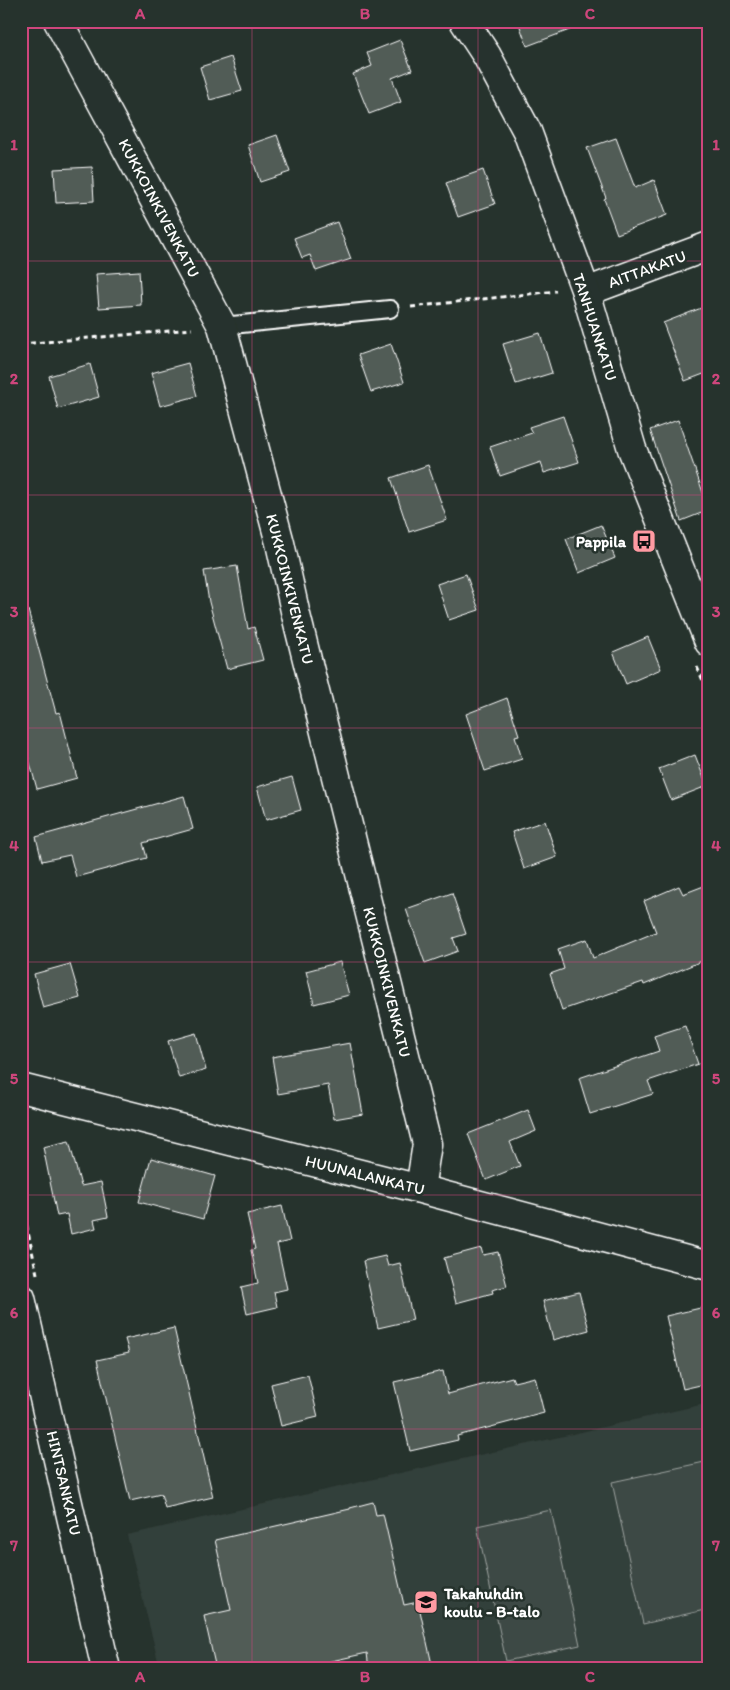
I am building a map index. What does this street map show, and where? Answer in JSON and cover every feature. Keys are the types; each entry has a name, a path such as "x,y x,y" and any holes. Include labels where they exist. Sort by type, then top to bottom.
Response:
{"street":[{"name":"KUKKOINKIVENKATU","path":"58,21 222,326 280,543 299,627 428,1144 420,1189"},
{"name":"TANHUANKATU","path":"464,21 487,56 527,130 584,290 632,449 709,642"},
{"name":"AITTAKATU","path":"584,290 709,246"},
{"name":"HUUNALANKATU","path":"21,1088 420,1189 709,1266"},
{"name":"HINTSANKATU","path":"21,1298 106,1669"}],"lane":[{"path":"222,326 390,309"}],"path":[{"path":"390,309 584,290"},
{"path":"21,344 222,326"}],"shaded area":[{"name":"Takahuhdin koulu - B-talo","path":"709,1403 709,1669 160,1669 127,1535"},
{"path":"709,1461 709,1609 643,1624 612,1482"},
{"path":"551,1510 580,1645 506,1661 477,1526"}],"building":[{"path":"518,21 587,21 588,23 527,46"},
{"path":"400,40 412,70 392,78 401,102 369,114 353,74 372,66 367,53"},
{"path":"231,57 242,91 210,100 200,67"},
{"path":"277,135 290,172 260,182 248,145"},
{"path":"616,138 635,188 654,180 667,215 617,234 587,148"},
{"path":"92,167 94,201 56,203 54,169"},
{"path":"483,170 495,204 458,217 446,183"},
{"path":"337,222 351,259 316,271 310,255 302,258 294,238"},
{"path":"139,271 141,305 99,308 96,274"},
{"path":"709,305 709,372 685,381 663,323"},
{"path":"540,333 552,373 516,384 503,344"},
{"path":"391,344 404,382 371,392 358,355"},
{"path":"188,363 197,396 160,406 151,373"},
{"path":"90,364 99,397 58,409 49,376"},
{"path":"563,416 579,462 544,473 541,462 500,476 490,447 532,433 529,427"},
{"path":"678,420 709,510 681,521 650,430"},
{"path":"428,465 447,520 409,532 391,478"},
{"path":"601,525 615,558 579,573 566,539"},
{"path":"237,566 248,629 254,627 263,660 227,669 209,602 204,571"},
{"path":"466,574 479,610 449,620 437,584"},
{"path":"21,610 28,610 56,713 60,712 77,778 37,789 21,730"},
{"path":"648,637 661,669 626,684 613,652"},
{"path":"507,698 519,735 515,736 522,759 485,771 466,714"},
{"path":"695,755 707,786 671,800 659,769"},
{"path":"292,777 301,810 266,820 257,787"},
{"path":"184,796 193,829 143,843 147,858 76,877 70,855 42,861 36,837"},
{"path":"545,821 557,857 524,869 512,832"},
{"path":"709,884 709,958 644,985 643,982 562,1010 550,974 564,969 558,949 587,939 593,958 656,932 644,901 679,886 683,894"},
{"path":"452,893 466,934 453,938 458,951 425,963 406,909"},
{"path":"340,962 349,995 314,1004 306,971"},
{"path":"70,964 80,998 43,1008 34,974"},
{"path":"685,1026 698,1064 648,1081 653,1094 590,1114 579,1078 659,1051 654,1036"},
{"path":"196,1033 206,1070 179,1078 168,1041"},
{"path":"350,1043 363,1114 334,1119 328,1085 278,1094 272,1057"},
{"path":"528,1110 536,1131 510,1142 520,1166 486,1180 468,1134"},
{"path":"69,1141 81,1186 101,1182 108,1217 94,1220 96,1228 71,1234 67,1214 57,1216 43,1147"},
{"path":"151,1158 215,1176 203,1219 139,1202"},
{"path":"282,1206 290,1241 277,1244 287,1289 274,1292 277,1307 247,1314 241,1287 258,1283 251,1250 255,1249 247,1214"},
{"path":"481,1248 483,1255 498,1252 507,1286 492,1290 493,1293 456,1303 444,1258"},
{"path":"385,1256 388,1266 400,1263 413,1320 378,1328 363,1261"},
{"path":"579,1292 589,1330 553,1340 543,1301"},
{"path":"709,1306 709,1383 683,1389 666,1316"},
{"path":"174,1328 213,1497 165,1508 161,1494 130,1501 97,1360 129,1353 125,1339"},
{"path":"443,1371 448,1394 512,1377 514,1382 535,1377 544,1413 457,1436 458,1440 410,1451 394,1382"},
{"path":"308,1375 318,1417 281,1426 271,1384"},
{"name":"Takahuhdin koulu - B-talo","path":"373,1502 376,1515 383,1514 404,1605 418,1602 433,1669 369,1669 367,1653 296,1669 216,1669 204,1616 231,1610 215,1540"}],"place":[{"name":"Pappila","path":"644,541"},
{"name":"Takahuhdin koulu - B-talo","path":"426,1602"}]}
